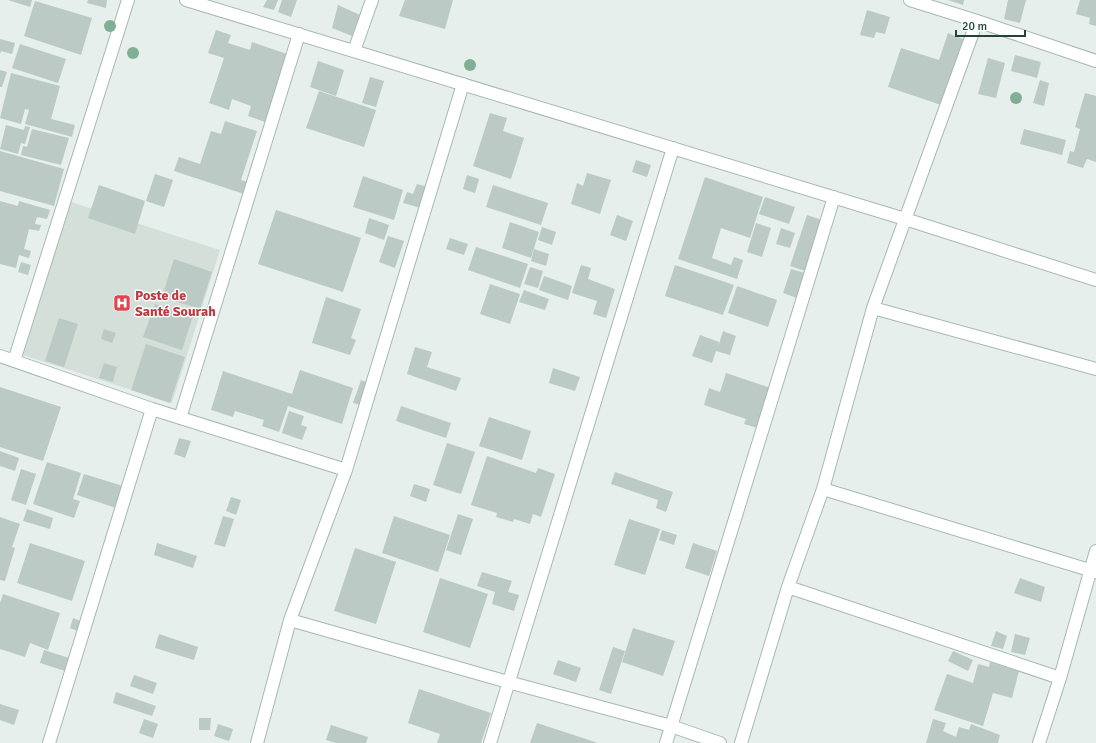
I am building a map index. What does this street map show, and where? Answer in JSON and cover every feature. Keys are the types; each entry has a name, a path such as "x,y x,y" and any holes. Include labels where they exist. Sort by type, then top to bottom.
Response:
{"street":[{"path":"14,361 128,0"},
{"path":"186,0 834,197 1096,280"},
{"path":"354,51 372,0"},
{"path":"910,0 1096,61"},
{"path":"741,743 788,587 823,489 874,308 977,21"},
{"path":"180,418 299,34"},
{"path":"258,743 290,620 346,470 463,84"},
{"path":"490,743 673,148"},
{"path":"666,743 834,197"},
{"path":"874,308 1096,369"},
{"path":"0,356 152,409 346,470"},
{"path":"49,743 152,409"},
{"path":"823,489 1093,571"},
{"path":"1039,743 1093,571 1096,550"},
{"path":"788,587 1060,678"},
{"path":"290,620 508,682 672,726 720,743"}],"shaded area":[{"name":"Poste de Santé Sourah","path":"71,202 220,250 172,403 23,355"}],"building":[{"path":"8,0 32,0 30,7"},
{"path":"88,0 107,0 106,8 87,3"},
{"path":"267,0 278,0 274,10 263,7"},
{"path":"282,0 297,0 291,17 278,12"},
{"path":"405,0 453,0 445,29 399,16"},
{"path":"948,0 964,0 963,5"},
{"path":"1008,0 1026,0 1020,23 1004,19"},
{"path":"1080,0 1096,0 1096,26 1089,24 1090,18 1076,14"},
{"path":"35,1 92,18 81,55 24,36"},
{"path":"338,5 360,15 352,36 332,28"},
{"path":"867,10 890,17 885,34 876,32 874,38 860,35"},
{"path":"216,30 231,35 228,43 250,50 252,42 287,54 265,122 248,116 251,106 232,99 229,110 209,103 224,58 208,53"},
{"path":"948,33 965,40 944,106 888,87 901,48 939,60"},
{"path":"0,39 15,43 12,54 1,51 0,54"},
{"path":"20,44 66,59 58,83 12,68"},
{"path":"1015,55 1041,62 1037,78 1011,71"},
{"path":"988,58 1005,63 996,98 978,94"},
{"path":"318,61 344,70 336,96 310,87"},
{"path":"0,70 7,72 2,87 0,87"},
{"path":"11,73 60,86 51,119 75,125 72,137 25,124 29,110 25,109 21,124 0,118"},
{"path":"370,77 384,81 376,107 362,103"},
{"path":"1040,80 1049,83 1044,106 1033,103"},
{"path":"319,91 376,110 364,147 306,128"},
{"path":"1085,93 1096,96 1096,162 1087,159 1083,168 1067,163 1070,151 1074,152 1080,129 1075,127"},
{"path":"490,113 507,118 503,131 524,138 511,179 473,166"},
{"path":"225,121 257,131 241,180 248,182 244,194 174,171 179,157 200,164 211,131 221,134"},
{"path":"6,125 24,130 25,126 30,127 25,144 21,143 18,154 0,149"},
{"path":"32,129 69,138 61,165 21,155 23,146 27,147"},
{"path":"1024,129 1066,140 1062,155 1020,144"},
{"path":"0,151 64,169 54,206 0,191"},
{"path":"636,160 651,165 647,177 632,172"},
{"path":"587,173 611,180 600,214 571,204 577,183 583,186"},
{"path":"155,174 173,180 164,207 146,201"},
{"path":"467,175 479,179 475,193 463,189"},
{"path":"363,176 403,190 394,220 353,207"},
{"path":"705,177 763,197 750,238 721,228 712,258 731,265 734,257 743,260 737,279 678,259"},
{"path":"417,184 428,187 421,208 403,203 407,192 413,194"},
{"path":"99,185 145,201 135,234 88,218"},
{"path":"493,185 548,203 541,225 486,207"},
{"path":"765,197 795,207 789,224 759,214"},
{"path":"0,201 18,206 19,201 50,210 47,219 37,217 35,224 41,225 39,231 29,229 24,249 31,251 29,258 19,255 16,268 0,264"},
{"path":"276,210 361,238 343,292 258,264"},
{"path":"617,215 633,221 626,241 610,235"},
{"path":"807,215 822,220 805,271 790,266"},
{"path":"369,218 389,225 384,240 365,233"},
{"path":"510,222 539,232 531,258 502,248"},
{"path":"756,223 771,228 762,257 747,252"},
{"path":"542,227 556,232 552,245 538,240"},
{"path":"781,228 795,233 790,248 776,244"},
{"path":"388,236 404,241 395,268 379,262"},
{"path":"450,238 468,244 464,255 446,249"},
{"path":"476,247 528,264 520,288 468,270"},
{"path":"534,249 549,254 546,266 531,261"},
{"path":"174,259 212,272 200,309 162,297"},
{"path":"21,262 31,265 28,275 18,272"},
{"path":"581,265 591,268 588,279 615,289 606,318 593,314 597,301 572,293"},
{"path":"675,265 734,285 723,315 665,296"},
{"path":"530,267 543,271 538,288 524,284"},
{"path":"791,269 805,273 797,298 783,293"},
{"path":"544,276 572,286 568,300 539,290"},
{"path":"490,284 520,294 510,324 480,314"},
{"path":"737,286 777,300 768,327 728,313"},
{"path":"524,290 549,299 545,310 519,302"},
{"path":"326,297 361,309 351,338 356,340 350,355 312,343"},
{"path":"155,304 193,316 182,350 143,337"},
{"path":"59,318 78,324 64,367 45,361"},
{"path":"104,329 116,333 112,343 101,339"},
{"path":"723,331 736,336 730,355 716,351 712,363 692,356 700,335 719,342 718,347"},
{"path":"146,344 185,357 170,403 131,390"},
{"path":"415,347 432,352 427,367 461,378 456,391 407,374"},
{"path":"104,363 117,367 113,382 99,378"},
{"path":"553,368 580,377 575,391 549,383"},
{"path":"300,370 353,388 342,424 288,406 279,432 262,426 264,420 235,411 233,417 211,410 223,371 292,394"},
{"path":"726,373 771,388 758,428 744,424 746,419 704,405 709,388 720,392"},
{"path":"361,380 371,384 364,406 353,403"},
{"path":"0,387 61,407 43,461 0,447"},
{"path":"401,406 451,423 446,438 396,421"},
{"path":"289,411 304,416 301,425 307,427 302,440 282,433"},
{"path":"489,417 531,431 522,460 479,446"},
{"path":"179,438 191,441 185,458 174,454"},
{"path":"447,443 475,452 461,494 433,485"},
{"path":"0,451 19,458 15,471 0,466"},
{"path":"487,456 536,473 538,468 555,474 541,517 533,514 530,524 514,519 513,522 496,517 497,513 471,505"},
{"path":"47,462 81,473 73,499 80,501 74,518 33,504"},
{"path":"21,469 36,474 26,505 11,500"},
{"path":"615,472 673,492 666,512 656,508 658,500 611,484"},
{"path":"84,474 123,486 116,508 77,495"},
{"path":"414,484 430,489 426,502 410,496"},
{"path":"231,497 241,500 236,515 226,511"},
{"path":"27,509 53,518 50,529 23,521"},
{"path":"458,514 473,519 461,555 446,550"},
{"path":"223,516 234,519 225,547 214,544"},
{"path":"394,516 450,535 438,572 382,553"},
{"path":"0,517 20,524 12,547 15,548 5,581 0,580"},
{"path":"629,519 660,529 645,575 614,565"},
{"path":"662,530 677,535 674,545 659,540"},
{"path":"30,543 85,561 72,601 17,583"},
{"path":"157,543 197,556 193,568 154,555"},
{"path":"693,543 717,551 709,576 685,568"},
{"path":"355,548 396,562 376,624 334,611"},
{"path":"482,572 512,581 508,592 519,595 514,611 492,604 495,592 477,586"},
{"path":"440,578 488,594 470,648 423,632"},
{"path":"1020,578 1045,587 1041,602 1014,593"},
{"path":"3,594 60,613 48,650 30,643 25,657 0,649 0,603"},
{"path":"73,618 83,622 80,632 70,628"},
{"path":"633,628 675,641 663,676 622,662"},
{"path":"996,631 1007,636 1003,649 991,646"},
{"path":"159,634 198,647 194,660 155,648"},
{"path":"1015,634 1030,638 1025,655 1011,652"},
{"path":"613,647 625,651 611,694 599,690"},
{"path":"44,650 72,659 68,672 40,663"},
{"path":"953,651 973,660 968,671 948,661"},
{"path":"558,660 581,668 576,682 553,674"},
{"path":"990,662 1019,671 1012,698 993,693 983,726 934,710 947,674 973,683 978,664 989,667"},
{"path":"134,675 157,683 153,694 130,686"},
{"path":"419,689 491,713 481,743 437,743 440,734 408,723"},
{"path":"116,692 156,706 152,716 113,703"},
{"path":"0,704 19,710 14,725 0,720"},
{"path":"199,718 211,718 210,730 199,730"},
{"path":"144,719 158,724 153,738 139,733"},
{"path":"933,719 946,723 943,731 956,737 959,727 969,730 971,724 1000,735 998,743 926,743"},
{"path":"537,723 598,743 530,743"},
{"path":"218,724 233,729 229,741 214,736"},
{"path":"331,725 368,737 366,743 336,743 326,740"}],"place":[{"name":"Poste de Santé Sourah","path":"122,303"}]}
